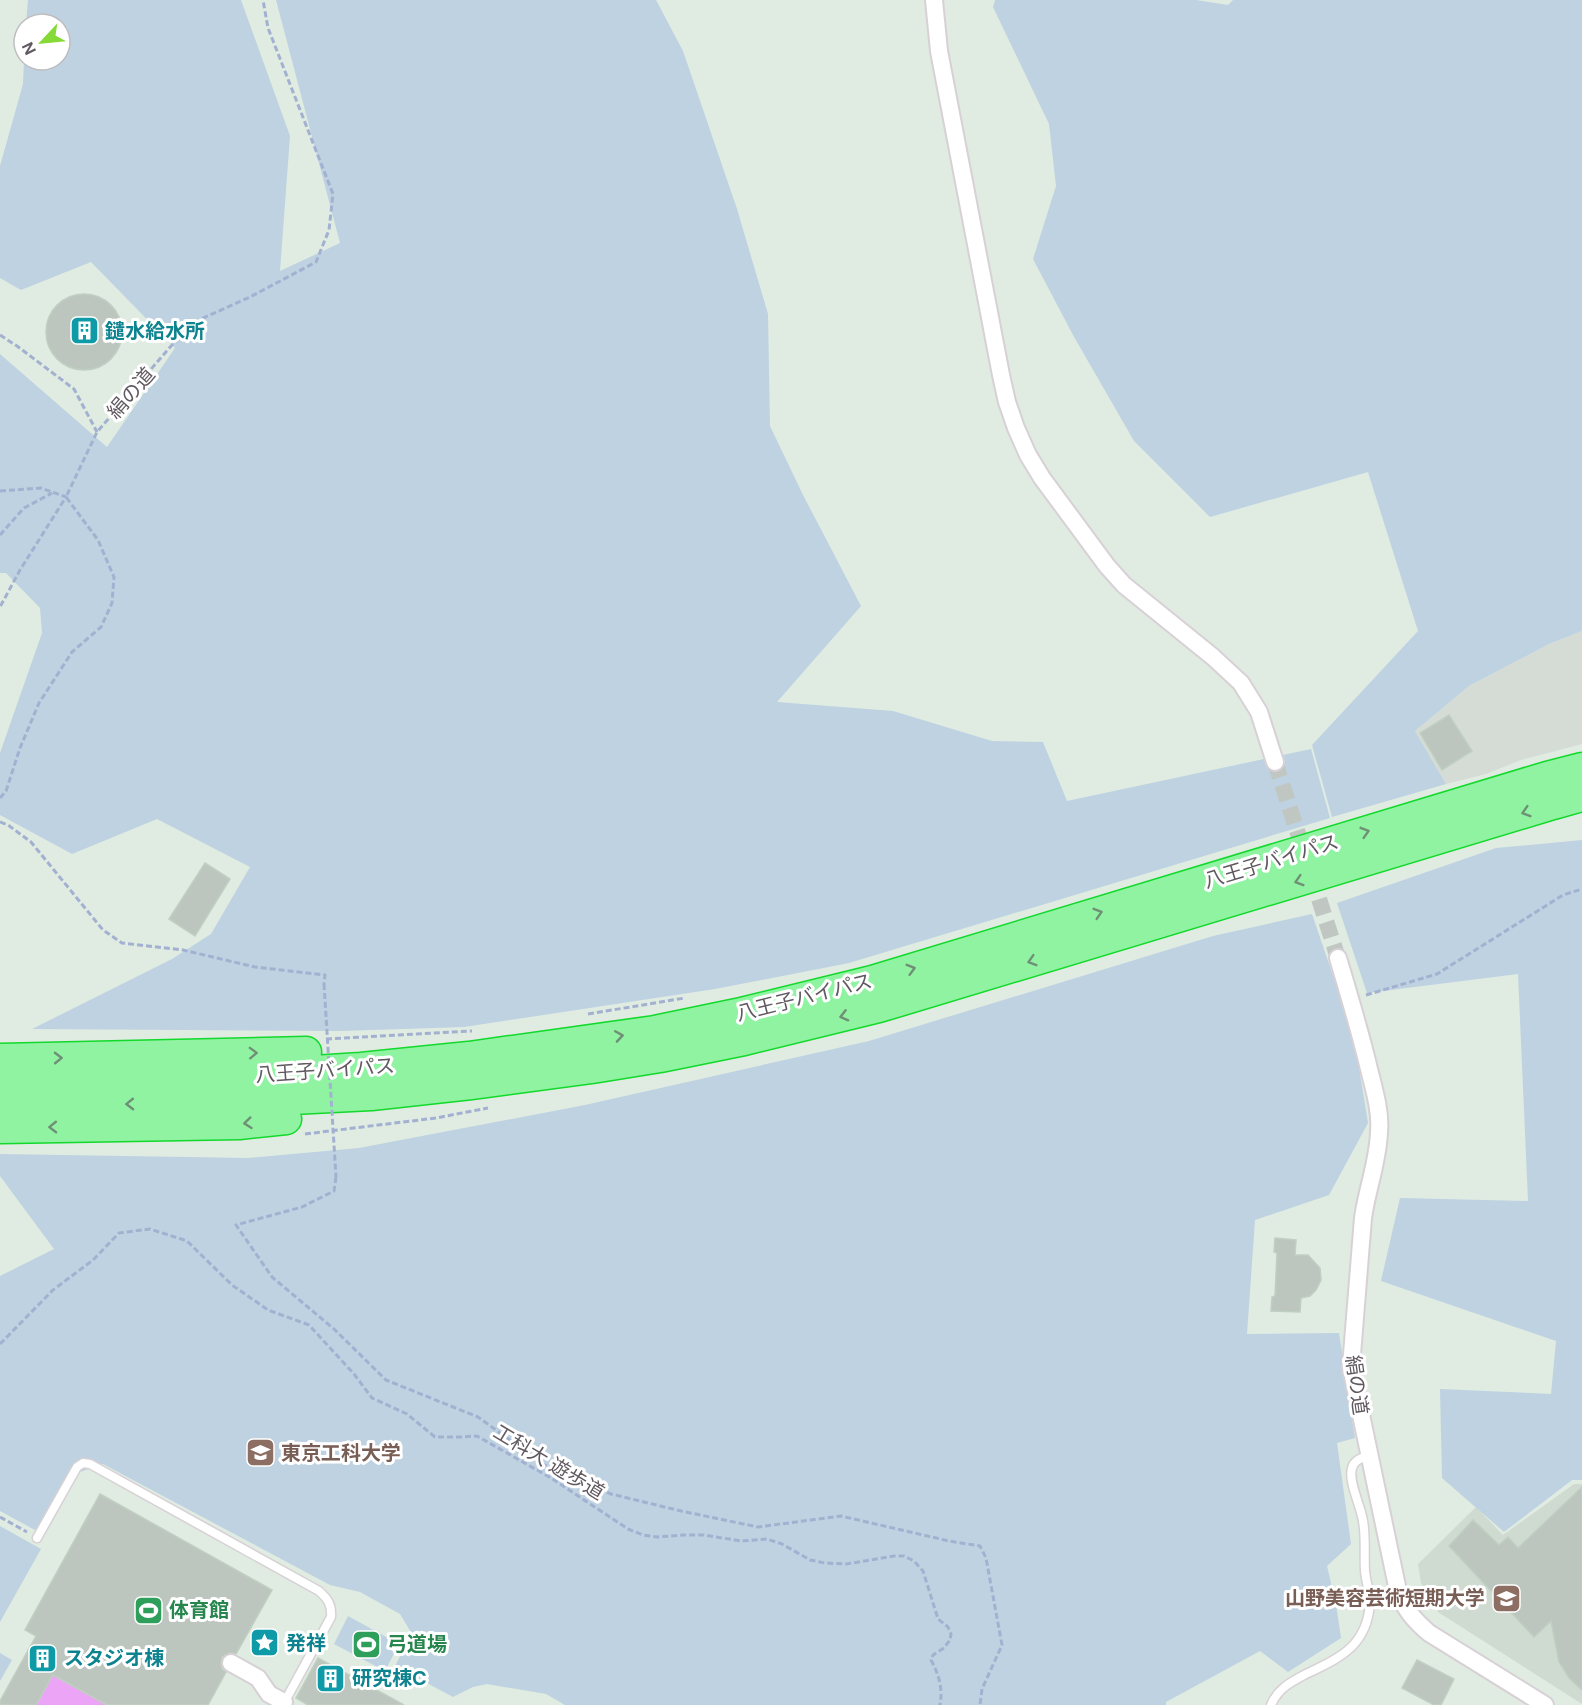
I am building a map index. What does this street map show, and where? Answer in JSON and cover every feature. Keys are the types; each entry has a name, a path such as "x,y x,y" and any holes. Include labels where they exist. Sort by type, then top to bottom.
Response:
{"highway":[{"name":"八王子バイパス","path":"0,1080 233,1076 416,1064 583,1029 655,1030 737,1014 872,981 1582,768"},
{"name":"八王子バイパス","path":"0,1107 303,1100 371,1095 471,1084 660,1057 744,1040 857,1012 1582,796"},
{"path":"0,1059 366,1050 467,1043 583,1029"},
{"path":"0,1128 239,1124 308,1117 377,1106 471,1084"}],"street":[{"path":"934,0 939,51 1001,375 1007,402 1028,454 1057,499 1124,585 1213,657 1241,683 1259,712 1275,762"},
{"name":"絹の道","path":"1338,958 1360,1030 1372,1080 1380,1130 1374,1172 1363,1218 1351,1367 1398,1591 1403,1605 1416,1622 1430,1633 1545,1705"},
{"path":"231,1663 258,1678 266,1699 286,1704"}],"lane":[{"path":"1271,1705 1285,1685 1330,1662 1356,1644 1366,1625 1370,1601 1365,1570 1364,1522 1352,1477 1352,1466 1358,1459 1369,1455"},
{"path":"37,1538 77,1467 83,1463 90,1464 319,1591 327,1598 332,1608 331,1617 286,1704"}],"path":[{"name":"絹の道","path":"0,608 20,570 66,497 97,432 171,346 201,320 316,262 329,230 333,194 268,28 263,0"},
{"path":"0,335 74,389 97,432"},
{"path":"0,491 41,489 66,497 98,540 114,577 112,603 101,627 72,652 39,703 20,748 6,791 0,798"},
{"path":"0,536 24,508 54,492"},
{"path":"0,822 8,825 31,842 103,930 122,943 183,950 255,966 325,975 336,1177 334,1191 303,1207 236,1224 272,1276 334,1329 386,1380 478,1417 544,1465 611,1494 758,1527 841,1516 980,1546 988,1565 1002,1645 982,1689 980,1705"},
{"path":"1350,1000 1437,974 1563,895 1582,889"},
{"path":"583,1029 689,998"},
{"path":"318,1039 480,1030"},
{"name":"工科大 遊歩道","path":"0,1344 53,1290 93,1260 119,1233 150,1229 187,1241 232,1285 268,1310 309,1325 354,1374 372,1398 407,1414 435,1437 477,1436 551,1478 628,1529 657,1537 704,1535 741,1541 767,1539 782,1544 810,1560 825,1563 846,1564 894,1556 904,1556 915,1561 923,1570 938,1619 948,1627 951,1634 944,1648 933,1655 931,1660 937,1671 942,1694 940,1705"},
{"path":"0,1517 37,1538"}],"shaded area":[{"path":"28,0 241,0 290,136 280,271 340,243 276,0 656,0 683,51 737,209 768,314 770,426 861,606 777,702 893,711 992,741 1043,742 1067,801 1311,749 1330,818 849,963 715,989 464,1027 341,1031 32,1029 172,959 211,934 250,867 157,819 72,854 0,815 0,753 42,633 40,608 6,573 0,573 0,354 107,447 175,348 91,262 21,290 0,278 0,166 23,84 24,72 72,72 72,12 27,12"},
{"path":"995,0 1196,0 1228,5 1233,0 1582,0 1582,631 1549,644 1469,686 1415,731 1446,784 1332,817 1312,745 1418,631 1368,472 1210,517 1134,441 1073,335 1033,259 1056,186 1049,124 993,7"},
{"path":"1582,631 1582,744 1521,760 1486,774 1446,784 1415,731 1469,686 1549,644"},
{"path":"1582,840 1582,1480 1572,1480 1504,1532 1442,1478 1440,1389 1551,1394 1556,1341 1381,1281 1400,1198 1528,1201 1518,974 1367,993 1337,903 1496,848"},
{"path":"1312,914 1354,1037 1368,1123 1329,1195 1255,1220 1247,1334 1339,1333 1355,1438 1337,1443 1351,1544 1327,1566 1341,1638 1288,1672 1260,1651 1166,1702 1166,1705 565,1705 546,1694 487,1684 473,1687 453,1697 395,1666 412,1634 400,1614 360,1592 330,1585 103,1464 80,1472 35,1530 0,1511 0,1276 54,1249 0,1176 0,1154 248,1158 359,1148 585,1105 869,1041 1213,936"},
{"name":"山野美容芸術短期大学","path":"1574,1484 1582,1484 1582,1704 1438,1612 1421,1583 1418,1564 1476,1507 1503,1535"},
{"path":"0,1526 41,1549 0,1622"},
{"name":"弓道場","path":"348,1616 399,1644 385,1671 334,1644"},
{"path":"0,1653 12,1660 0,1681"},
{"path":"53,1675 107,1705 36,1705"}],"building":[{"name":"鑓水給水所","path":"84,294 98,297 111,305 119,318 122,332 119,346 111,359 98,367 84,370 70,367 57,359 49,346 46,332 49,318 57,305 70,297"},
{"path":"1449,715 1472,751 1442,770 1420,733"},
{"path":"205,863 230,879 195,936 169,919"},
{"path":"1275,1238 1296,1240 1295,1255 1308,1255 1320,1268 1321,1280 1310,1296 1301,1298 1300,1312 1271,1311 1272,1297 1275,1296 1277,1253 1274,1252"},
{"path":"1582,1487 1582,1690 1569,1678 1559,1662 1551,1621 1534,1637 1449,1546 1473,1520 1499,1545 1508,1537 1518,1548"},
{"name":"体育館","path":"100,1494 272,1590 236,1654 230,1653 222,1657 222,1669 226,1672 208,1705 107,1705 53,1675 36,1705 0,1705 0,1701 36,1636 25,1630"},
{"name":"研究棟C","path":"318,1658 404,1705 308,1705 296,1698"},
{"path":"1417,1660 1454,1679 1441,1705 1434,1705 1402,1688"}],"tunnel":[{"path":"1275,762 1338,958"}],"place":[{"name":"鑓水給水所","path":"84,331"},
{"name":"東京工科大学","path":"260,1453"},
{"name":"山野美容芸術短期大学","path":"1506,1598"},
{"name":"体育館","path":"148,1610"},
{"name":"発祥","path":"265,1643"},
{"name":"弓道場","path":"366,1644"},
{"name":"スタジオ棟","path":"43,1658"},
{"name":"研究棟C","path":"331,1678"}]}
